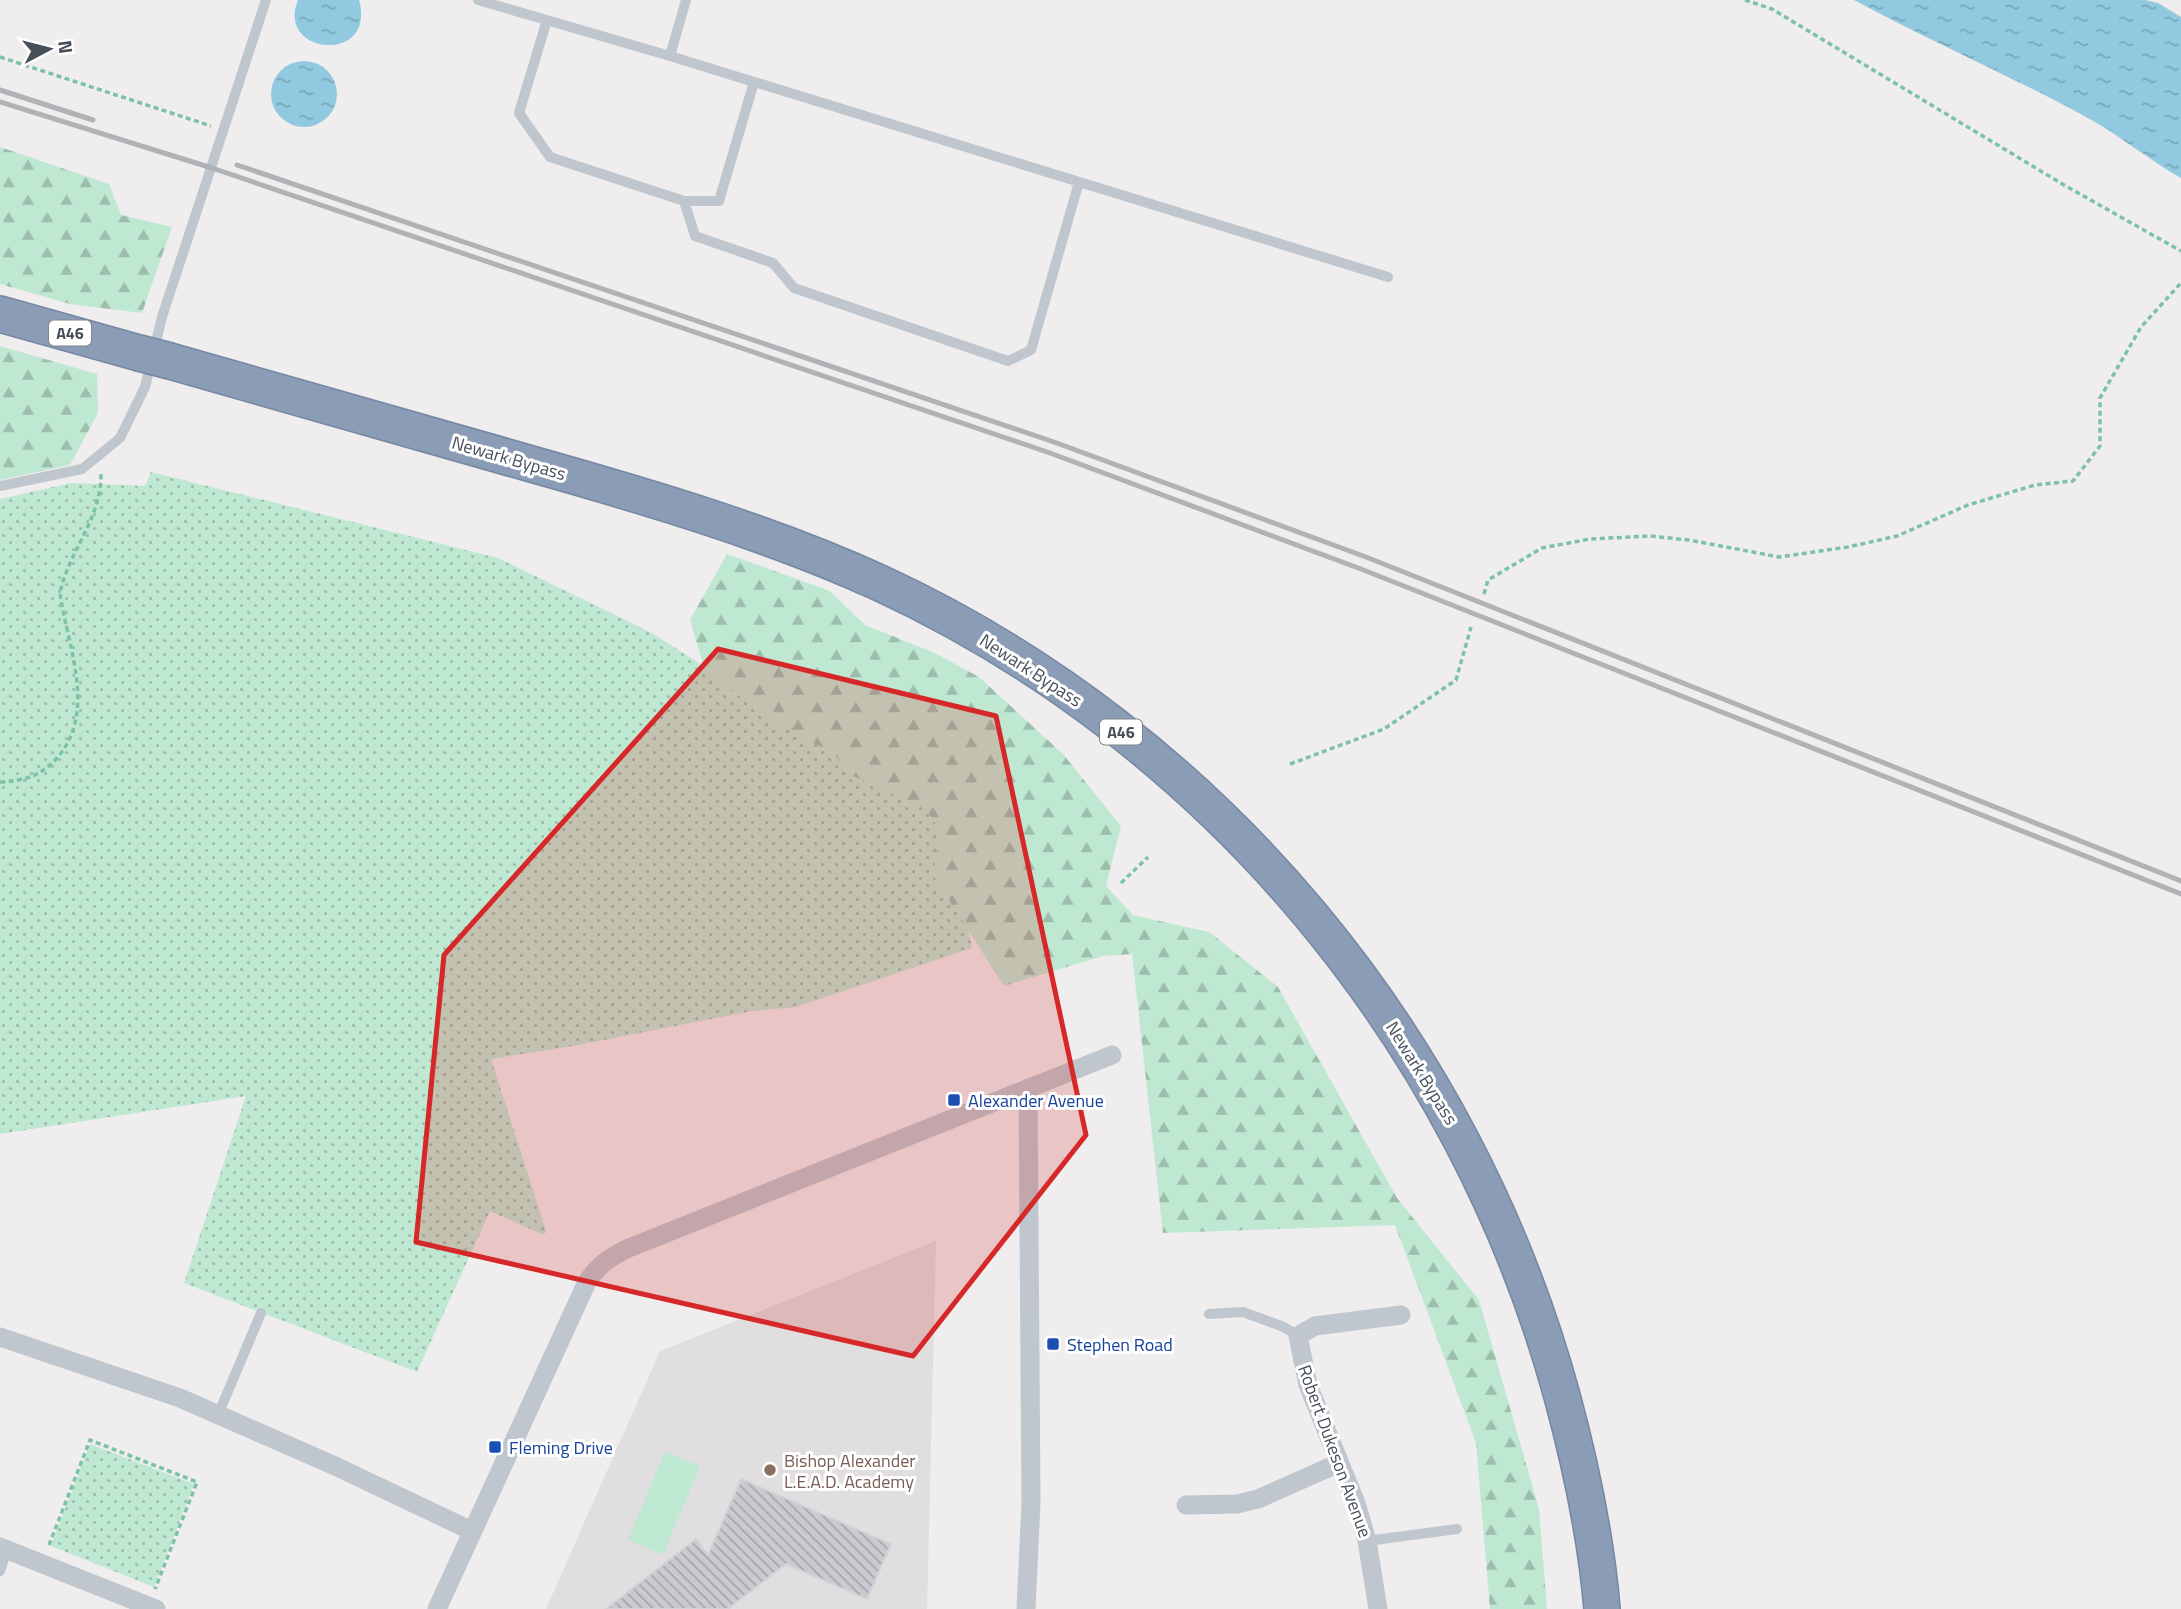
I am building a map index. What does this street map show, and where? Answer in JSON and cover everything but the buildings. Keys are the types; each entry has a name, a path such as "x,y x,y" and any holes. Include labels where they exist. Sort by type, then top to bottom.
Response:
{"highway":[{"name":"Newark Bypass","path":"0,314 607,486 777,541 880,583 983,637 1071,695 1173,774 1202,799 1270,868 1337,946 1409,1048 1455,1127 1492,1199 1524,1274 1551,1356 1580,1461 1599,1570 1602,1609"}],"street":[{"path":"437,1609 587,1282 597,1266 610,1256 629,1248 1112,1055"},
{"path":"1026,1609 1031,1502 1028,1088"},
{"path":"1297,1336 1315,1326 1401,1315"},
{"name":"Robert Dukeson Avenue","path":"1297,1336 1308,1385 1356,1503 1367,1541 1378,1609"},
{"path":"0,1337 180,1398 335,1466 472,1531"},
{"path":"1186,1505 1237,1504 1258,1499 1339,1463"},
{"path":"4,1548 152,1607"},
{"path":"104,1609 111,1590"}],"lane":[{"path":"0,486 82,469 120,438 145,387 162,317 266,0"},
{"path":"478,0 670,56 1388,277"},
{"path":"670,56 685,0"},
{"path":"547,20 519,113 550,158 684,201 719,201 754,82"},
{"path":"684,201 695,236 773,262 794,288 1008,361 1031,350 1079,182"},
{"path":"1209,1314 1243,1312 1284,1327 1297,1336"},
{"path":"218,1415 261,1313"},
{"path":"1367,1541 1457,1529"},
{"path":"0,1571 4,1548"}],"path":[{"path":"1745,0 1772,9 2064,185 2181,251"},
{"path":"0,57 195,122"},
{"path":"1484,594 1488,580 1542,548 1590,539 1663,537 1779,556 1847,547 1897,536 1969,505 2035,485 2073,481 2100,446 2100,398 2141,327 2181,283"},
{"path":"0,782 21,781 38,775 64,750 74,731 78,692 60,593 62,580 82,543 99,501 101,453"},
{"path":"1290,764 1384,729 1456,680 1471,627"},
{"path":"1121,883 1148,857"},
{"path":"42,1563 90,1440 197,1482 152,1607"}],"highlighted area":[{"path":"718,649 996,716 1086,1135 913,1356 416,1242 444,955"}],"shaded area":[{"name":"Bishop Alexander L.E.A.D. Academy","path":"936,1241 927,1609 546,1609 660,1351"}],"green space":[{"path":"0,147 109,184 121,215 172,227 142,313 70,304 0,284"},
{"path":"0,346 97,374 98,413 70,465 0,480"},
{"path":"151,472 498,558 650,632 947,819 972,948 796,1007 752,1011 491,1059 546,1231 544,1235 490,1211 417,1372 184,1283 246,1096 0,1134 0,499 71,483 145,486"},
{"path":"727,554 830,591 865,625 935,653 979,677 1063,754 1121,826 1106,886 1133,915 1209,932 1278,987 1397,1198 1479,1300 1539,1509 1547,1609 1490,1609 1476,1443 1395,1225 1163,1233 1132,954 1103,956 1004,986 933,875 940,831 926,809 853,776 833,753 781,726 705,671 690,620"},
{"path":"90,1444 194,1484 154,1587 51,1546"},
{"path":"665,1451 700,1466 663,1555 628,1540"}],"water":[{"path":"298,0 359,0 361,21 354,35 342,43 327,45 312,41 300,32 295,18"},
{"path":"1854,0 2145,0 2158,3 2181,17 2181,178 2095,122"},
{"path":"310,61 328,70 335,81 335,107 328,118 317,125 298,127 280,118 273,107 271,88 280,70 291,63"}],"railway":[{"path":"0,90 93,120"},
{"path":"0,102 212,168 1050,453 1361,569 2181,894"},
{"path":"237,165 1054,442 1366,557 2181,881"}],"place":[{"name":"Alexander Avenue","path":"954,1100"},
{"name":"Stephen Road","path":"1053,1344"},
{"name":"Fleming Drive","path":"495,1447"},
{"name":"Bishop Alexander L.E.A.D. Academy","path":"770,1470"}]}
